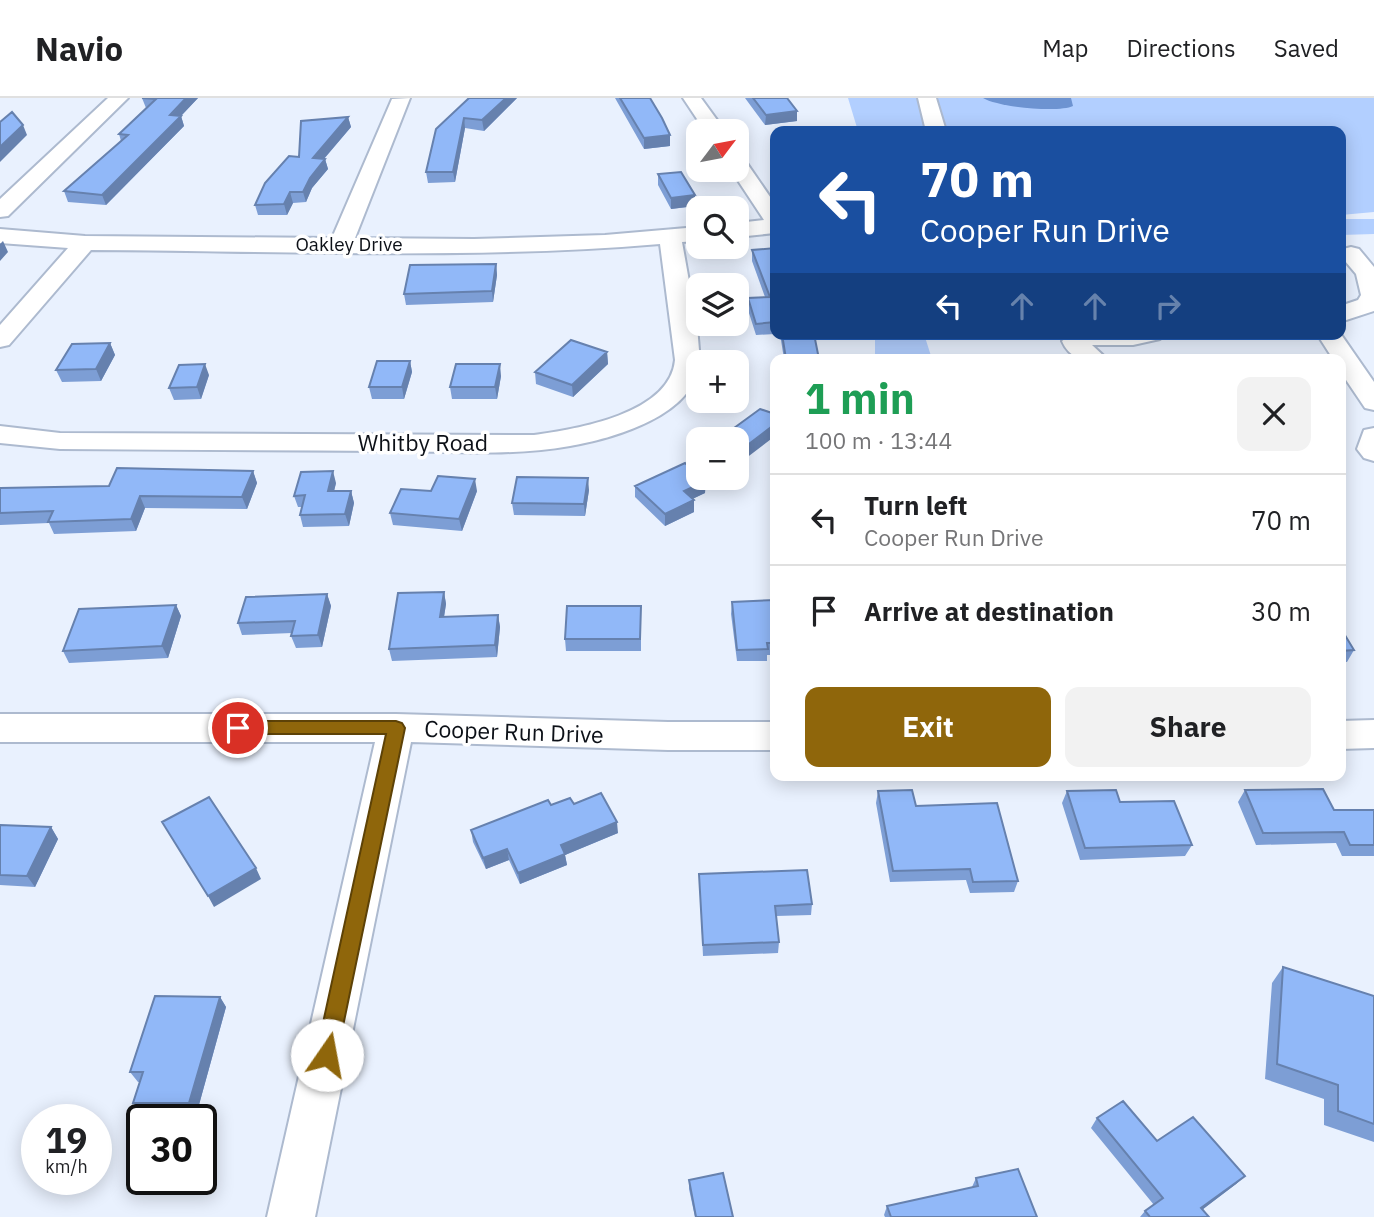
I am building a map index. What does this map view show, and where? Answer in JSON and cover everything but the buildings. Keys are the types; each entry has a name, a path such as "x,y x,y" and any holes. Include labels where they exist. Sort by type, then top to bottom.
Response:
{"street":[{"path":"0,211 120,98"},
{"path":"692,98 707,119"},
{"path":"926,98 934,126"},
{"path":"341,243 401,99"},
{"path":"749,181 770,212"},
{"path":"749,229 770,227"},
{"name":"Oakley Drive","path":"0,236 85,243 474,246 686,235"},
{"name":"Whitby Road","path":"0,434 60,441 534,443 575,438 614,429 651,411 677,388 687,369 686,344 670,237"},
{"path":"0,340 85,243"},
{"path":"1346,313 1372,302 1371,279 1355,254"},
{"path":"1087,340 1075,341 1087,354"},
{"path":"1119,340 1138,344"},
{"path":"1346,360 1374,402"},
{"path":"1374,436 1371,449 1374,452"},
{"name":"Cooper Run Drive","path":"0,728 396,728 667,736 770,736"},
{"path":"290,1217 396,728"},
{"path":"1346,734 1374,734"}],"shaded area":[{"path":"848,98 1374,98 1374,212 1346,215 1346,126 856,126"},
{"path":"983,98 1071,98 1073,106 1055,109 1028,108"},
{"path":"1346,219 1374,219 1374,234 1346,235"},
{"path":"875,340 926,340 930,354 875,354"}],"route":[{"path":"238,728 396,728 327,1055"}]}
